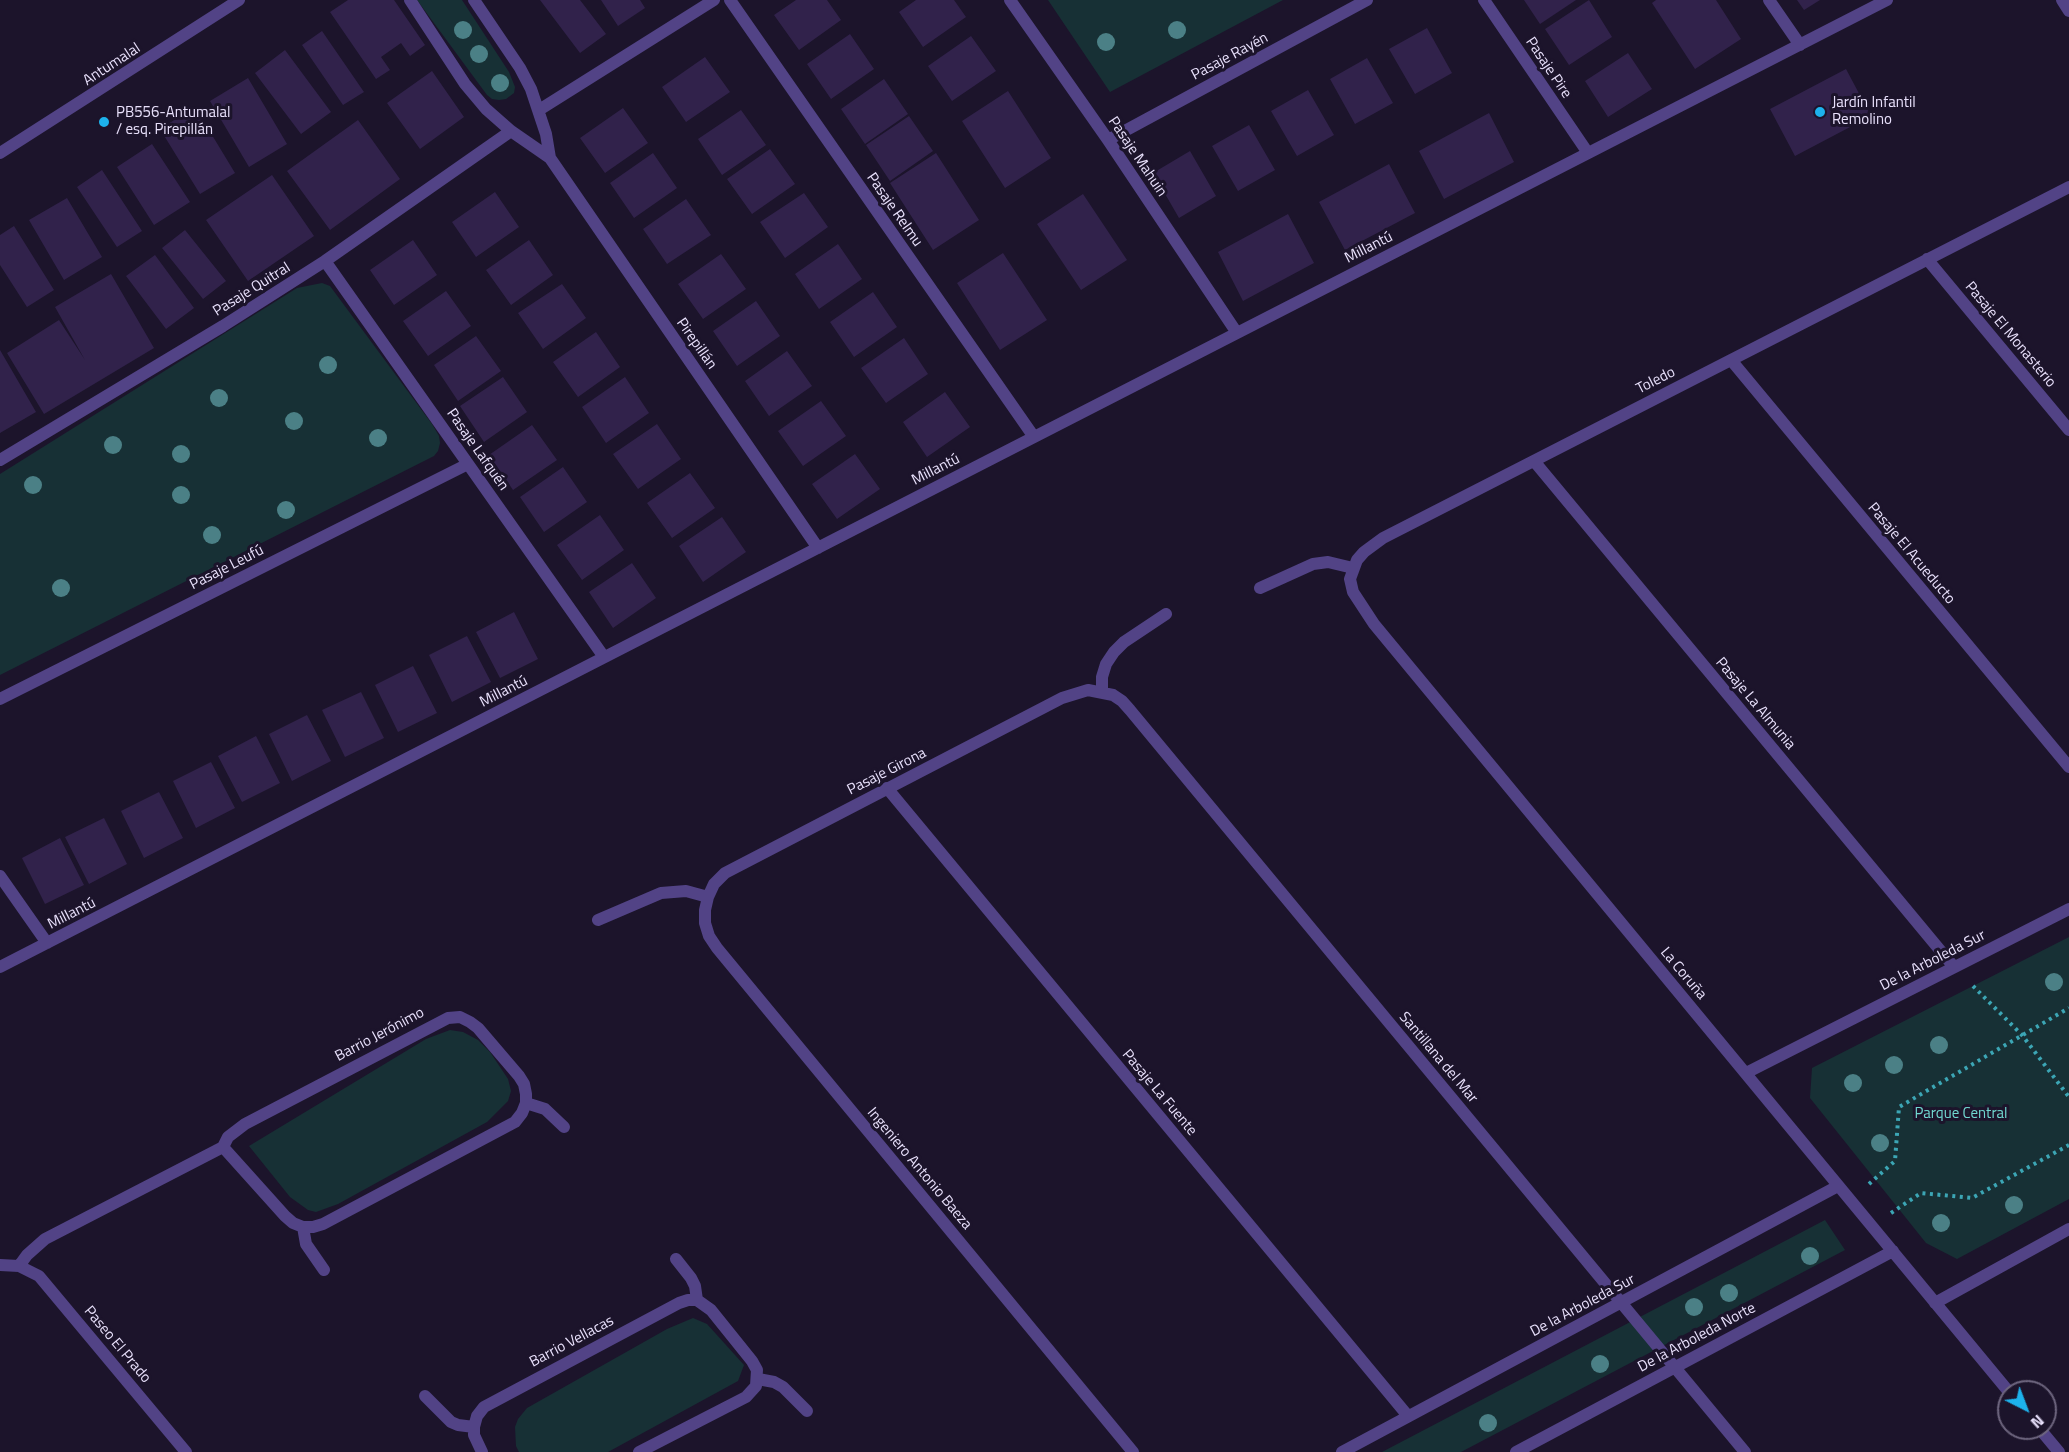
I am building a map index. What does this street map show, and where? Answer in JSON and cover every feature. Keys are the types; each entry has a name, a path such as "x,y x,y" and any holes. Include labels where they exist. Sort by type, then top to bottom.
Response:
{"street":[{"name":"Pirepillán","path":"410,0 465,84 486,109 511,131 550,158 818,548"},
{"name":"Pirepillán","path":"474,0 520,68 539,110 550,158"},
{"path":"539,110 714,0"},
{"name":"Pasaje Relmu","path":"730,0 1034,437"},
{"name":"Pasaje Mahuin","path":"1010,0 1108,140 1237,333"},
{"name":"Pasaje Rayén","path":"1108,140 1367,0"},
{"name":"Pasaje Pire","path":"1484,0 1588,153"},
{"path":"1769,0 1800,45"},
{"name":"Millantú","path":"0,967 1887,0"},
{"path":"2061,0 2069,11"},
{"name":"Antumalal","path":"0,153 234,1"},
{"name":"Pasaje Quitral","path":"0,460 223,326 325,261 511,131"},
{"name":"Toledo","path":"1353,568 1364,552 1383,538 2069,187"},
{"name":"Pasaje El Monasterio","path":"1927,259 2069,430"},
{"name":"Pasaje Lafquén","path":"325,261 604,657"},
{"name":"Pasaje El Acueducto","path":"1731,360 2069,767"},
{"name":"Pasaje La Almunia","path":"1534,461 1954,967"},
{"name":"Pasaje Leufú","path":"0,699 468,464"},
{"path":"1260,588 1313,564 1328,562 1353,568"},
{"name":"La Coruña","path":"1353,568 1350,579 1353,592 1362,609 1999,1380"},
{"path":"1102,692 1102,677 1106,664 1114,652 1124,642 1166,614"},
{"name":"Pasaje Girona","path":"708,897 714,884 725,873 1062,698 1088,690 1102,692"},
{"name":"Santillana del Mar","path":"1102,692 1113,695 1130,710 1744,1452"},
{"name":"Pasaje La Fuente","path":"887,789 1408,1416"},
{"path":"0,876 47,943"},
{"path":"598,920 661,893 686,891 708,897"},
{"name":"Ingeniero Antonio Baeza","path":"708,897 705,923 709,936 717,948 1133,1452"},
{"name":"De la Arboleda Sur","path":"1746,1073 2069,909"},
{"name":"Barrio Jerónimo","path":"19,1266 36,1247 50,1236 223,1147 228,1137 245,1124 448,1018 460,1017 478,1028 519,1076 524,1084 526,1103"},
{"path":"223,1147 285,1216 293,1223 303,1227 313,1227 323,1224 515,1122 526,1103 544,1109 564,1127"},
{"name":"De la Arboleda Sur","path":"1342,1452 1839,1186"},
{"path":"303,1227 306,1244 324,1270"},
{"path":"1935,1302 2069,1229"},
{"name":"De la Arboleda Norte","path":"1516,1452 1893,1251"},
{"path":"639,1452 746,1397 756,1386 758,1379 757,1370 746,1353 711,1310 697,1300 691,1278 676,1259"},
{"path":"0,1265 19,1266"},
{"name":"Paseo El Prado","path":"19,1266 30,1270 48,1285 186,1452"},
{"name":"Barrio Vellacas","path":"474,1427 477,1416 493,1401 679,1303 697,1300"},
{"path":"758,1379 774,1382 783,1387 807,1411"},
{"path":"425,1396 451,1422 465,1427 474,1427 474,1435 482,1452"},
{"path":"2049,1440 2059,1452"}],"path":[{"path":"1954,967 2022,1035 2069,1097"},
{"path":"1851,1201 1895,1161 1899,1107 2069,1008"},
{"path":"1872,1227 1921,1193 1972,1198 2069,1145"}],"green space":[{"path":"417,0 462,0 509,72 515,87 514,93 506,99 499,100 487,95"},
{"path":"1048,0 1283,0 1110,92"},
{"path":"322,283 330,286 432,424 440,443 434,456 0,675 0,474 297,288"},
{"name":"Parque Central","path":"2069,937 2069,1199 1957,1259 1926,1243 1810,1098 1812,1068"},
{"path":"450,1030 463,1032 478,1040 490,1052 508,1079 511,1091 508,1101 487,1122 338,1204 316,1212 308,1210 290,1197 249,1146 426,1039"},
{"path":"1825,1220 1845,1250 1461,1452 1382,1452"},
{"path":"693,1318 707,1324 744,1365 738,1381 608,1452 519,1452 516,1446 515,1427 527,1408 667,1329"}],"building":[{"path":"348,0 394,0 425,45 410,56 401,43 381,57 390,70 376,79 330,12"},
{"path":"540,0 580,0 606,34 580,53"},
{"path":"601,0 640,0 645,8 618,26"},
{"path":"796,0 827,0 841,20 799,50 774,15"},
{"path":"916,0 954,0 966,17 923,47 899,12"},
{"path":"1524,0 1576,0 1540,24"},
{"path":"1589,0 1612,37 1569,65 1545,29"},
{"path":"1656,0 1716,0 1741,39 1695,69 1652,3"},
{"path":"1797,0 1820,0 1804,10"},
{"path":"1427,28 1452,73 1415,94 1389,49"},
{"path":"322,31 364,92 343,105 302,45"},
{"path":"850,34 874,69 831,99 807,64"},
{"path":"971,36 996,71 952,101 928,66"},
{"path":"285,50 331,112 301,134 255,73"},
{"path":"1628,53 1652,89 1608,117 1585,81"},
{"path":"705,57 730,92 686,122 662,87"},
{"path":"1367,58 1393,103 1355,124 1330,79"},
{"name":"Jardín Infantil Remolino","path":"1846,69 1871,116 1795,156 1770,109"},
{"path":"432,71 464,117 420,149 387,103"},
{"path":"248,78 287,144 249,167 210,101"},
{"path":"884,79 908,114 865,144 841,109"},
{"path":"1308,90 1334,135 1297,156 1271,111"},
{"path":"1008,91 1051,158 1005,188 962,121"},
{"path":"195,107 235,173 200,194 160,129"},
{"path":"623,108 648,143 605,173 580,138"},
{"path":"741,110 766,145 722,175 698,139"},
{"path":"1489,113 1514,162 1444,199 1419,151"},
{"path":"909,116 933,151 890,181 866,145"},
{"path":"358,120 400,179 330,230 287,171"},
{"path":"1249,125 1275,170 1238,191 1212,146"},
{"path":"152,144 190,202 154,225 117,167"},
{"path":"770,149 795,184 752,214 727,179"},
{"path":"1190,151 1216,196 1179,218 1153,173"},
{"path":"653,153 677,188 634,218 610,183"},
{"path":"936,153 979,220 933,250 890,183"},
{"path":"1389,164 1415,213 1345,250 1319,202"},
{"path":"102,170 142,231 117,247 77,187"},
{"path":"272,175 314,236 248,281 206,220"},
{"path":"495,192 519,227 476,257 452,222"},
{"path":"804,193 828,227 785,258 760,222"},
{"path":"1083,194 1127,260 1081,290 1037,224"},
{"path":"67,198 102,257 64,280 29,220"},
{"path":"686,199 711,235 667,264 643,229"},
{"path":"1288,214 1314,263 1243,301 1218,252"},
{"path":"14,226 54,290 27,307 0,265 0,235"},
{"path":"185,230 226,281 203,299 162,248"},
{"path":"413,240 437,275 394,305 370,270"},
{"path":"529,240 553,275 511,305 486,270"},
{"path":"838,244 862,279 819,309 795,274"},
{"path":"1003,253 1047,320 1000,350 957,283"},
{"path":"721,254 746,289 703,319 678,284"},
{"path":"155,255 194,308 166,329 126,276"},
{"path":"111,274 154,348 44,414 7,353 59,320 85,360 55,307"},
{"path":"562,284 586,318 543,349 518,313"},
{"path":"446,291 471,326 428,356 403,321"},
{"path":"873,292 897,327 854,357 830,322"},
{"path":"756,301 780,336 737,366 713,331"},
{"path":"596,332 620,367 578,397 553,362"},
{"path":"476,336 501,371 458,401 434,365"},
{"path":"904,338 928,374 886,403 861,368"},
{"path":"0,350 36,412 0,433"},
{"path":"787,351 812,386 769,416 745,381"},
{"path":"503,377 527,412 484,442 460,406"},
{"path":"625,377 649,413 606,443 582,407"},
{"path":"945,392 970,427 927,457 903,422"},
{"path":"821,401 846,436 803,466 778,431"},
{"path":"657,424 681,459 638,489 613,454"},
{"path":"532,425 557,460 513,490 489,455"},
{"path":"855,454 880,489 837,519 812,484"},
{"path":"563,467 587,502 544,532 520,497"},
{"path":"690,473 715,508 672,538 647,503"},
{"path":"600,515 624,550 582,580 557,545"},
{"path":"722,517 746,552 703,582 679,546"},
{"path":"632,563 656,598 613,628 589,592"},
{"path":"514,612 538,659 500,678 476,632"},
{"path":"467,636 491,682 452,702 429,655"},
{"path":"413,666 437,713 398,732 375,685"},
{"path":"361,692 384,738 345,757 322,710"},
{"path":"307,715 331,761 292,781 269,734"},
{"path":"256,736 280,783 242,802 218,756"},
{"path":"211,762 235,808 196,828 173,781"},
{"path":"159,792 183,838 144,858 121,811"},
{"path":"104,818 127,864 89,884 65,837"},
{"path":"60,838 84,885 45,904 22,858"}],"place":[{"name":"Jardín Infantil Remolino","path":"1820,112"},
{"name":"PB556-Antumalal / esq. Pirepillán","path":"104,122"}]}
